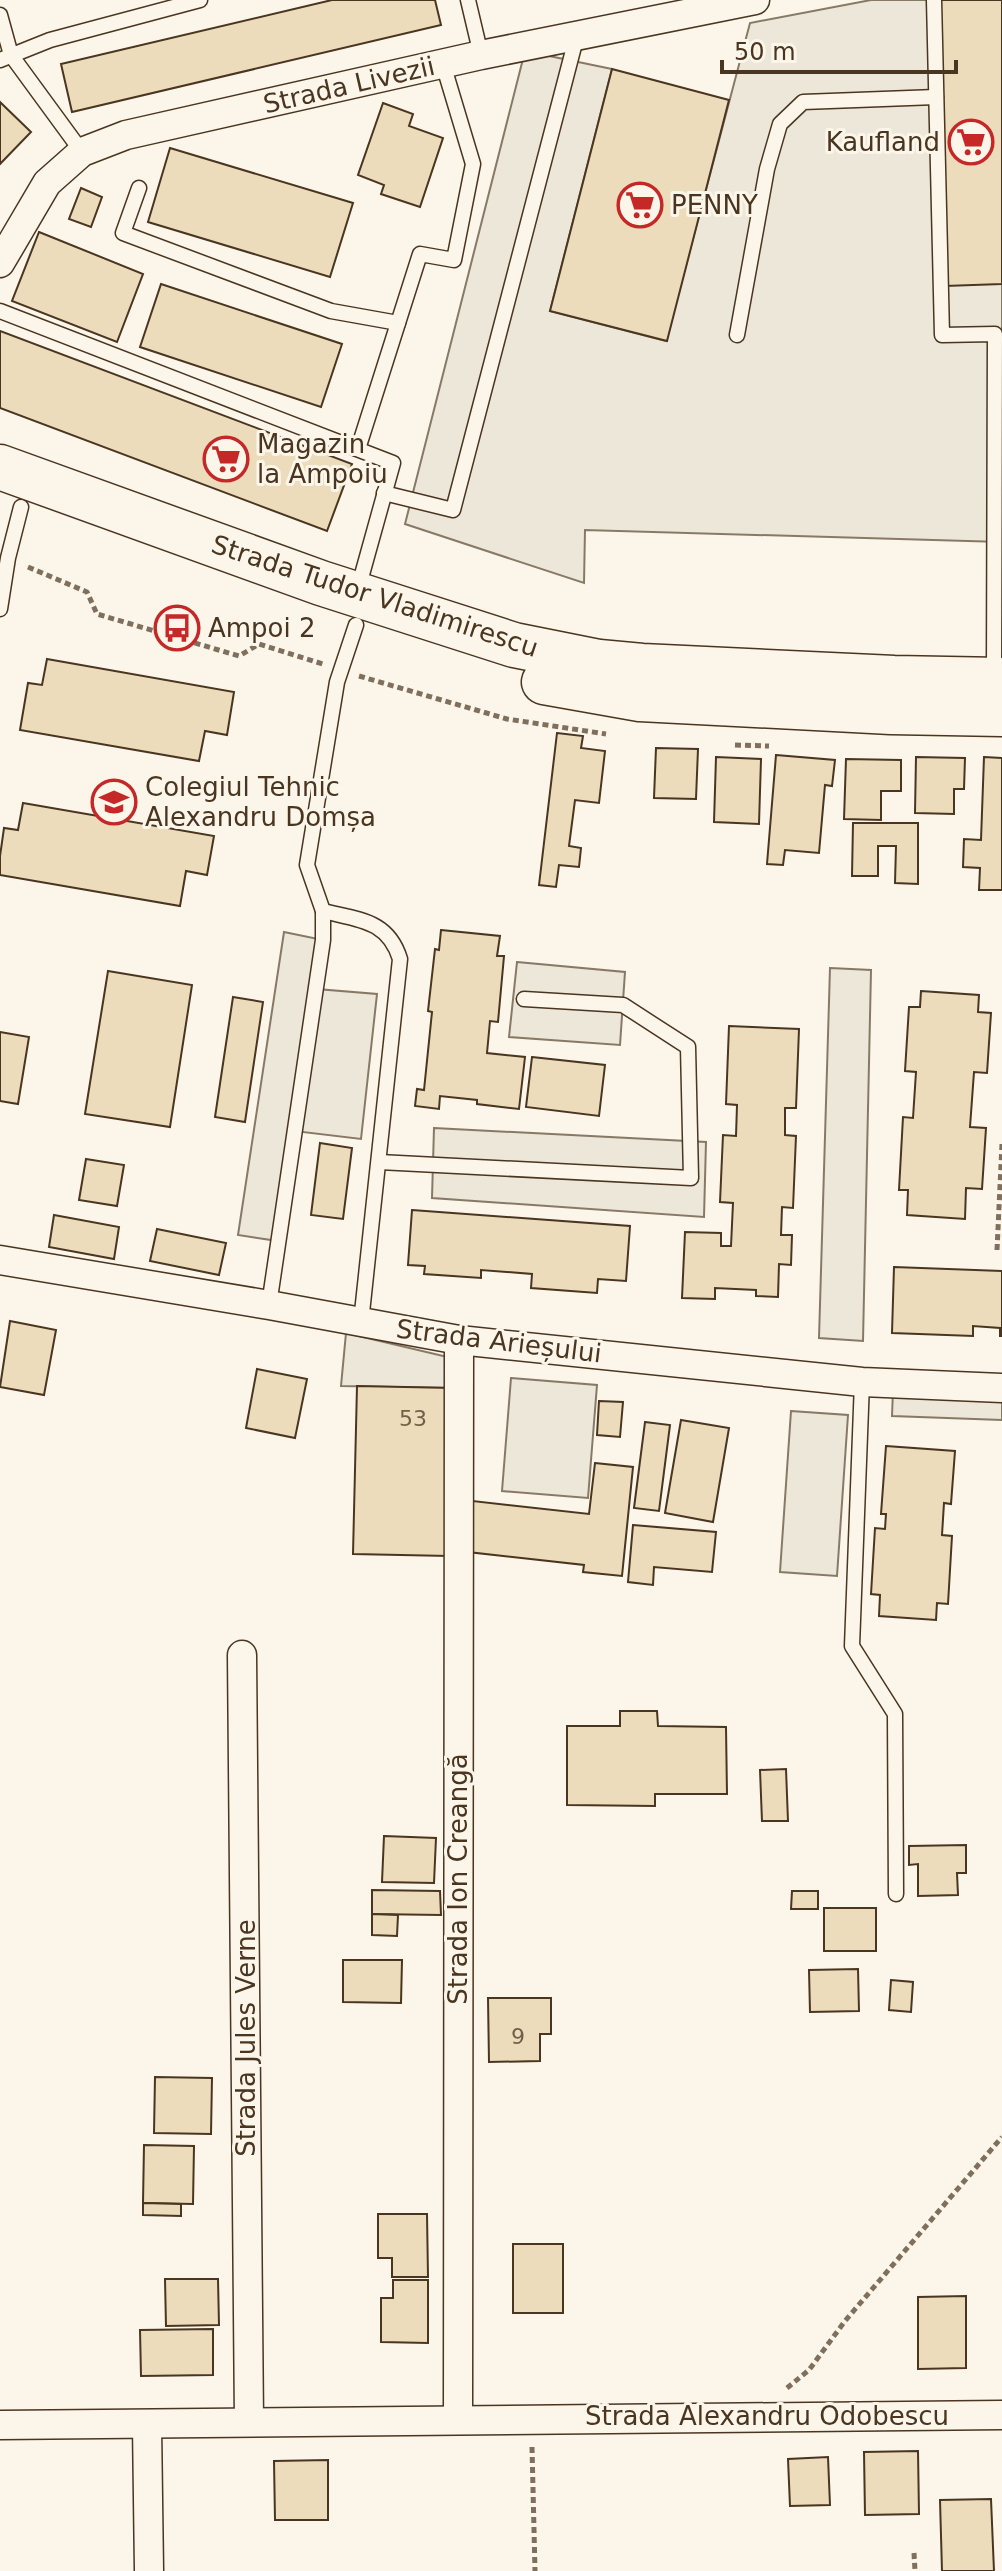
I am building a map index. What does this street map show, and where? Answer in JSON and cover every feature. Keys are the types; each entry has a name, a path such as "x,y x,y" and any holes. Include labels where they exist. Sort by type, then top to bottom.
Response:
{"main road":[{"name":"Strada Tudor Vladimirescu","path":"0,467 148,522 510,674 640,699 891,712 999,691"},
{"name":"Strada Tudor Vladimirescu","path":"11,503 356,610"}],"street":[{"name":"Strada Livezii","path":"0,263 47,183 82,152 126,135 481,55 755,0"},
{"name":"Strada Arieșului","path":"0,1260 459,1340 862,1382 1002,1388"},
{"name":"Strada Ion Creangă","path":"458,2419 459,1340"},
{"name":"Strada Jules Verne","path":"242,1655 249,2422"},
{"name":"Strada Alexandru Odobescu","path":"0,2425 1002,2415"},
{"path":"147,2425 149,2571"}],"lane":[{"path":"6,57 50,40 200,0"},
{"path":"468,0 481,55"},
{"path":"934,0 942,335 995,334 999,691"},
{"path":"0,15 6,57 82,152"},
{"path":"384,493 453,510 577,35"},
{"path":"358,449 420,254 454,260 473,164 443,64"},
{"path":"737,335 767,169 780,124 803,102 936,97"},
{"path":"139,188 123,233 331,311 398,323"},
{"path":"0,311 393,463 337,682 307,865 323,911 323,940 269,1305"},
{"path":"0,609 8,558 11,503"},
{"path":"323,911 372,923 393,940 400,959 361,1322"},
{"path":"379,1162 691,1178 688,1047 623,1005 524,999"},
{"path":"862,1382 852,1646 895,1714 896,1894"}],"path":[{"path":"8,558 87,592 97,614 239,656"},
{"path":"997,1250 1002,1144"},
{"path":"749,2417 809,2370 845,2321 1002,2137"},
{"path":"532,2418 535,2571"},
{"path":"914,2553 915,2571"}],"shaded area":[{"path":"871,0 936,0 1002,284 1002,542 585,530 584,583 405,524 525,51 612,69 550,311 666,341 750,23"},
{"path":"284,932 323,940 317,989 377,994 361,1139 295,1131 278,1241 238,1235"},
{"path":"517,962 625,972 620,1045 509,1037"},
{"path":"830,968 871,970 863,1341 819,1338"},
{"path":"434,1128 706,1142 704,1217 432,1198"},
{"path":"346,1333 456,1359 453,1388 341,1386"},
{"path":"511,1378 597,1385 588,1498 502,1491"},
{"path":"893,1390 1002,1395 1002,1420 892,1416"},
{"path":"791,1411 848,1415 837,1576 780,1572"}],"building":[{"path":"332,0 435,0 441,25 72,112 61,64"},
{"name":"Kaufland","path":"936,0 1002,0 1002,284 945,286"},
{"name":"PENNY","path":"612,69 729,100 667,341 550,311"},
{"path":"0,102 31,132 0,164"},
{"path":"383,103 413,114 409,126 443,138 420,207 381,194 384,185 358,175"},
{"path":"170,148 353,203 330,277 148,222"},
{"path":"81,188 102,197 91,227 69,219"},
{"path":"39,232 143,274 117,342 12,301"},
{"path":"161,284 342,344 321,407 140,347"},
{"path":"0,331 352,464 327,531 0,408"},
{"path":"47,659 234,692 227,735 205,731 199,761 20,730 28,683 42,685"},
{"path":"557,733 583,736 581,748 605,751 599,803 575,800 569,846 581,848 579,867 559,865 556,887 539,885"},
{"path":"656,748 698,749 696,799 654,798"},
{"path":"776,755 835,760 832,786 825,785 819,853 785,850 783,865 767,864"},
{"path":"716,757 761,759 759,824 714,822"},
{"path":"916,757 965,758 964,789 954,789 954,814 915,813"},
{"path":"984,757 1002,758 1002,890 979,890 980,868 963,867 964,839 981,840"},
{"path":"846,759 901,760 901,791 881,791 881,820 844,819"},
{"path":"23,803 214,836 207,875 186,871 180,906 0,875 4,828 18,830"},
{"path":"853,823 918,823 918,884 895,883 896,846 878,846 878,876 852,876"},
{"path":"441,930 500,936 497,956 504,956 498,1022 490,1021 487,1053 525,1057 519,1109 440,1096 439,1109 415,1106 417,1089 424,1090 432,1012 428,1011 435,949 439,950"},
{"path":"108,971 192,985 170,1127 85,1114"},
{"path":"921,991 979,995 978,1012 991,1013 987,1073 974,1072 970,1127 986,1128 982,1189 966,1188 965,1219 907,1215 908,1190 899,1190 903,1117 913,1118 916,1072 905,1071 909,1007 920,1007"},
{"path":"233,997 263,1002 245,1122 215,1117"},
{"path":"729,1026 799,1029 796,1108 785,1108 785,1135 796,1136 793,1208 782,1207 781,1235 792,1235 791,1265 779,1264 778,1297 756,1296 756,1290 715,1288 715,1299 682,1298 685,1232 721,1233 721,1246 731,1246 733,1203 720,1202 723,1135 736,1136 737,1105 726,1104"},
{"path":"0,1032 29,1037 18,1104 0,1101"},
{"path":"532,1057 605,1065 599,1116 526,1107"},
{"path":"320,1143 352,1148 343,1219 311,1215"},
{"path":"86,1159 124,1165 117,1206 79,1200"},
{"path":"412,1210 630,1226 626,1281 598,1279 597,1293 531,1288 532,1274 481,1270 481,1278 424,1274 425,1266 408,1265"},
{"path":"54,1215 119,1227 114,1259 49,1247"},
{"path":"157,1229 226,1243 219,1275 150,1261"},
{"path":"894,1267 1002,1271 1002,1336 1000,1328 973,1326 973,1336 892,1333"},
{"path":"10,1321 56,1330 44,1395 0,1387"},
{"path":"257,1369 307,1379 295,1438 246,1428"},
{"path":"357,1386 453,1388 449,1556 353,1554"},
{"path":"599,1401 623,1402 620,1437 597,1435"},
{"path":"681,1420 729,1428 713,1522 665,1513"},
{"path":"645,1422 670,1425 659,1511 634,1508"},
{"path":"886,1446 955,1451 951,1504 944,1503 942,1535 952,1536 948,1604 937,1603 936,1620 879,1616 880,1595 871,1594 875,1528 885,1529 886,1514 881,1514"},
{"path":"595,1463 633,1467 622,1576 583,1572 584,1565 468,1552 473,1501 589,1514"},
{"path":"633,1525 716,1532 712,1572 654,1567 653,1585 628,1582"},
{"path":"620,1711 657,1711 658,1726 726,1727 727,1794 655,1794 655,1806 567,1805 567,1726 620,1726"},
{"path":"786,1769 788,1821 762,1821 760,1770"},
{"path":"384,1836 436,1838 434,1883 382,1882"},
{"path":"966,1845 966,1873 957,1873 958,1895 918,1896 918,1864 909,1865 909,1846"},
{"path":"372,1890 440,1891 441,1915 372,1914"},
{"path":"792,1891 818,1891 818,1909 791,1909"},
{"path":"824,1908 876,1908 876,1951 824,1951"},
{"path":"372,1914 398,1915 397,1936 372,1935"},
{"path":"343,1960 402,1960 401,2003 343,2002"},
{"path":"858,1969 859,2011 810,2012 809,1970"},
{"path":"891,1980 913,1982 911,2012 889,2010"},
{"path":"488,1998 551,1998 551,2034 540,2034 540,2061 489,2062"},
{"path":"155,2077 212,2078 211,2134 154,2133"},
{"path":"144,2145 194,2146 193,2204 143,2203"},
{"path":"143,2203 181,2204 181,2216 143,2215"},
{"path":"378,2214 427,2214 428,2277 392,2277 392,2258 378,2258"},
{"path":"513,2244 563,2244 563,2313 513,2313"},
{"path":"165,2279 218,2279 219,2325 166,2326"},
{"path":"393,2280 428,2280 428,2343 381,2342 381,2298 393,2298"},
{"path":"966,2296 966,2368 918,2369 918,2297"},
{"path":"213,2329 213,2375 141,2376 140,2330"},
{"path":"918,2451 919,2514 865,2515 864,2452"},
{"path":"828,2457 830,2505 790,2506 788,2459"},
{"path":"328,2460 328,2520 275,2520 274,2461"},
{"path":"991,2499 994,2571 942,2571 940,2500"}],"place":[{"name":"Kaufland","path":"971,142"},
{"name":"PENNY","path":"640,205"},
{"name":"Magazin la Ampoiu","path":"226,459"},
{"name":"Ampoi 2","path":"177,628"},
{"name":"Colegiul Tehnic Alexandru Domșa","path":"114,802"}]}
